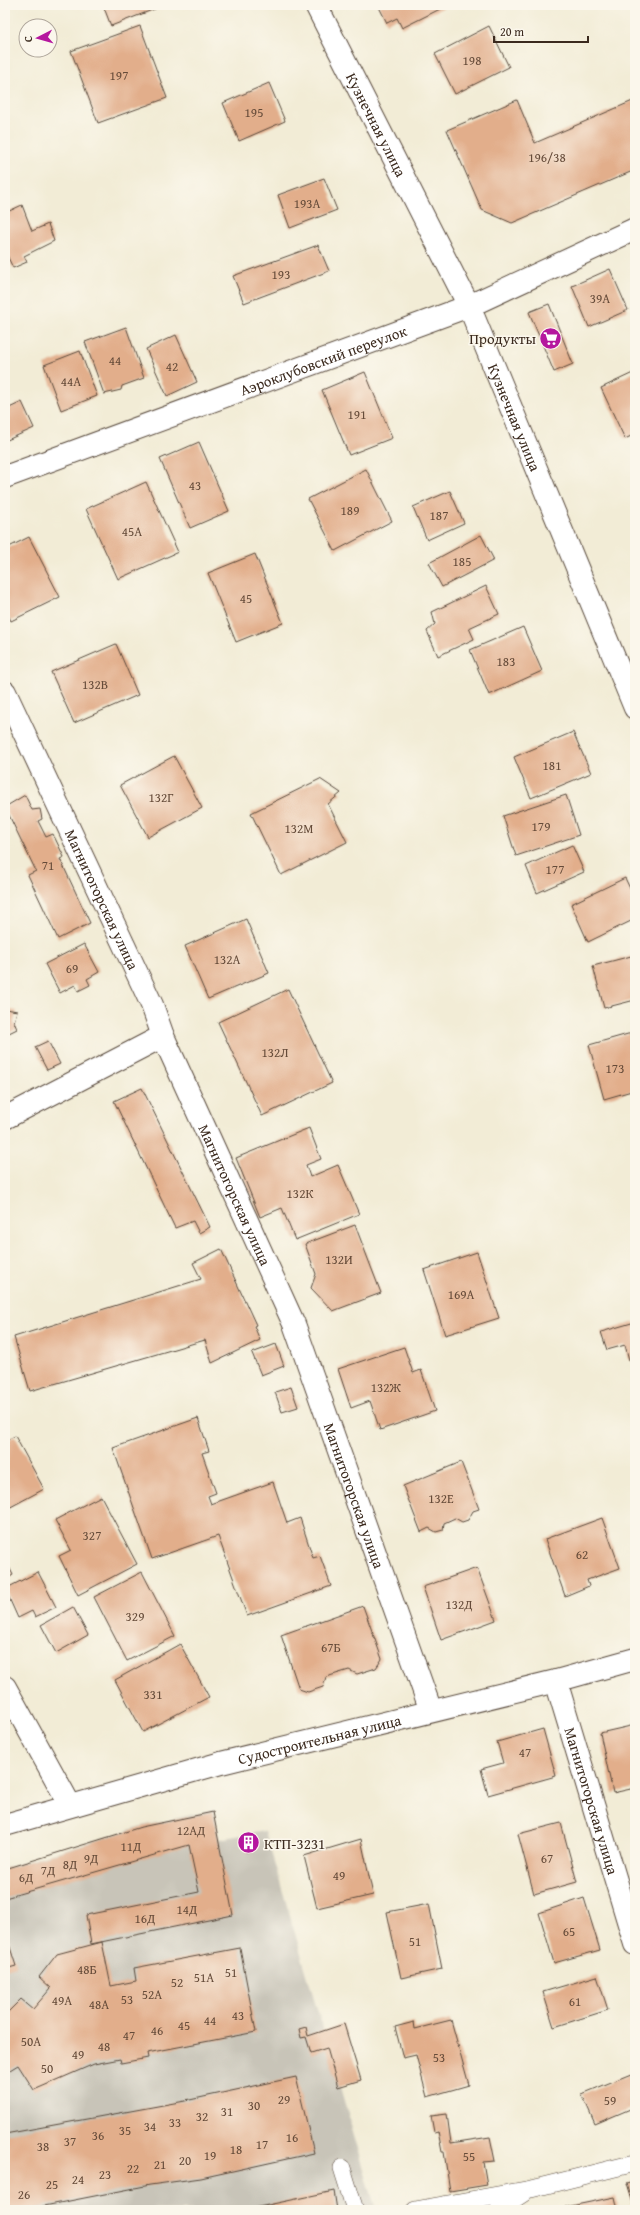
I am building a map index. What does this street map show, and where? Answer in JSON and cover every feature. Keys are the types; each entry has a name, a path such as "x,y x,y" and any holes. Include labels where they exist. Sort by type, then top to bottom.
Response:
{"street":[{"name":"Кузнечная улица","path":"316,5 469,306 635,708"},
{"name":"Аэроклубовский переулок","path":"5,477 469,306 635,229"},
{"name":"Магнитогорская улица","path":"5,692 152,1005 163,1036 294,1324 431,1710"},
{"path":"5,1118 163,1036"},
{"name":"Судостроительная улица","path":"5,1825 70,1805 221,1764 431,1710 556,1681 635,1659"},
{"name":"Магнитогорская улица","path":"556,1681 635,1944"},
{"path":"5,1687 70,1805"}],"lane":[{"path":"416,2210 531,2189 635,2163"},
{"path":"342,2168 356,2210"},
{"path":"498,2210 531,2189"}],"shaded area":[{"path":"214,1810 219,1839 265,1831 376,2210 5,2210 5,1868 138,1827"}],"building":[{"path":"103,5 165,5 111,26"},
{"path":"381,5 448,5 402,28 397,18 387,23 379,7"},
{"path":"140,26 167,98 98,123 71,51"},
{"path":"489,26 509,67 455,94 435,54"},
{"path":"269,83 285,121 239,141 223,103"},
{"path":"517,100 535,143 635,100 635,170 512,223 482,210 447,130"},
{"path":"324,178 337,210 290,228 278,195"},
{"path":"22,205 32,231 48,224 54,241 24,256 27,262 13,268 5,251 5,213"},
{"path":"318,245 329,271 244,303 233,276"},
{"path":"610,269 628,310 589,327 572,286"},
{"name":"Продукты","path":"549,304 573,364 554,372 529,312"},
{"path":"126,327 144,378 122,386 121,390 104,394 85,342"},
{"path":"176,335 197,382 167,396 146,349"},
{"path":"80,351 97,396 61,410 44,365"},
{"path":"365,372 392,438 349,455 322,390"},
{"path":"635,372 635,434 625,439 601,388"},
{"path":"22,402 34,428 5,441 5,410"},
{"path":"199,442 229,511 190,528 160,459"},
{"path":"366,469 392,521 335,551 308,499"},
{"path":"146,482 178,552 118,579 86,509"},
{"path":"450,491 464,523 427,540 413,507"},
{"path":"481,535 494,560 442,587 429,563"},
{"path":"29,537 60,597 11,621 5,609 5,549"},
{"path":"255,554 283,623 236,642 208,573"},
{"path":"486,586 499,614 469,628 474,639 438,656 427,631 435,624 432,612"},
{"path":"523,627 542,671 489,695 470,650"},
{"path":"116,644 138,695 74,723 51,672"},
{"path":"573,732 591,773 531,798 514,757"},
{"path":"174,756 202,808 148,837 120,785"},
{"path":"320,779 341,793 328,804 347,842 281,875 251,813"},
{"path":"25,795 32,810 40,809 42,819 38,821 46,837 53,834 64,857 60,859 90,923 58,939 28,875 36,871 5,807"},
{"path":"566,795 579,835 516,856 503,816"},
{"path":"572,845 584,872 537,893 526,866"},
{"path":"625,878 635,899 635,919 588,942 571,904"},
{"path":"246,919 269,973 208,999 185,946"},
{"path":"84,944 99,972 87,979 90,985 78,991 75,985 60,993 45,964"},
{"path":"635,955 635,1000 604,1008 593,966"},
{"path":"288,989 332,1083 262,1116 218,1022"},
{"path":"5,1007 6,1009 17,1011 14,1022 17,1029 5,1035"},
{"path":"635,1032 635,1090 604,1099 589,1045"},
{"path":"48,1041 60,1064 47,1070 35,1047"},
{"path":"142,1088 210,1227 199,1233 193,1221 175,1228 114,1101"},
{"path":"309,1128 321,1159 306,1165 310,1177 338,1165 359,1214 295,1240 282,1208 260,1217 236,1158"},
{"path":"355,1225 381,1293 333,1311 311,1288 316,1274 305,1244"},
{"path":"221,1249 256,1325 254,1326 260,1340 212,1363 205,1340 30,1391 14,1337 201,1279 193,1263"},
{"path":"477,1252 499,1318 445,1335 424,1270"},
{"path":"635,1322 635,1359 629,1360 625,1345 607,1350 601,1332"},
{"path":"276,1344 284,1366 261,1375 252,1353"},
{"path":"404,1347 413,1373 421,1370 435,1411 380,1430 370,1401 351,1408 338,1369"},
{"path":"291,1387 298,1407 282,1412 275,1392"},
{"path":"198,1418 209,1451 202,1453 216,1493 208,1496 211,1504 273,1482 287,1523 300,1518 313,1558 320,1556 331,1586 247,1616 218,1536 152,1559 113,1448"},
{"path":"15,1436 44,1489 5,1510 5,1441"},
{"path":"461,1462 479,1509 473,1511 468,1520 462,1522 455,1518 444,1523 443,1530 436,1532 429,1528 421,1532 403,1486"},
{"path":"101,1496 137,1564 78,1595 59,1556 71,1550 55,1520"},
{"path":"602,1518 620,1568 587,1580 589,1586 565,1596 545,1539"},
{"path":"5,1559 13,1575 5,1580"},
{"path":"477,1568 496,1620 441,1640 423,1587"},
{"path":"38,1572 56,1607 35,1617 32,1611 18,1618 5,1589"},
{"path":"142,1572 175,1636 127,1661 94,1597"},
{"path":"363,1606 382,1659 376,1668 357,1674 349,1670 326,1677 323,1687 308,1692 299,1689 281,1635"},
{"path":"73,1607 88,1635 56,1653 41,1625"},
{"path":"180,1644 209,1697 143,1732 115,1680"},
{"path":"635,1725 635,1788 613,1793 600,1733"},
{"path":"543,1729 556,1776 488,1795 481,1769 503,1763 497,1742"},
{"path":"213,1812 233,1915 91,1944 86,1915 199,1892 189,1845 5,1898 5,1869 141,1827"},
{"path":"561,1823 577,1882 534,1894 518,1834"},
{"name":"КТП-3231","path":"253,1835 255,1850 246,1852 244,1836"},
{"path":"361,1839 373,1895 317,1908 304,1856"},
{"path":"584,1898 600,1950 554,1963 539,1913"},
{"path":"429,1904 442,1969 401,1978 387,1912"},
{"path":"5,1932 16,1966 5,1969"},
{"path":"102,1942 111,1986 136,1981 134,1968 240,1948 256,2032 147,2053 148,2058 121,2063 120,2059 94,2064 34,2090 18,2065 5,2073 5,2015 21,1999 33,2009 51,1988 39,1977 57,1954"},
{"path":"597,1976 608,2010 554,2027 543,1992"},
{"path":"451,2020 469,2085 427,2097 416,2055 403,2058 395,2027 414,2022 415,2029"},
{"path":"344,2024 361,2080 338,2087 327,2048 311,2053 306,2037 301,2038 299,2029 306,2027 308,2036"},
{"path":"631,2074 635,2084 635,2107 595,2124 582,2094"},
{"path":"296,2077 314,2153 201,2178 150,2185 24,2210 5,2210 5,2134 185,2101"},
{"path":"447,2114 451,2143 490,2137 495,2161 483,2162 487,2185 450,2191 444,2152 442,2152 438,2131 434,2132 431,2116"},
{"path":"635,2182 635,2210 627,2184"},
{"path":"334,2191 337,2210 249,2209"},
{"path":"615,2197 618,2210 567,2210 566,2207"}],"place":[{"name":"Продукты","path":"551,338"},
{"name":"КТП-3231","path":"249,1843"}]}
